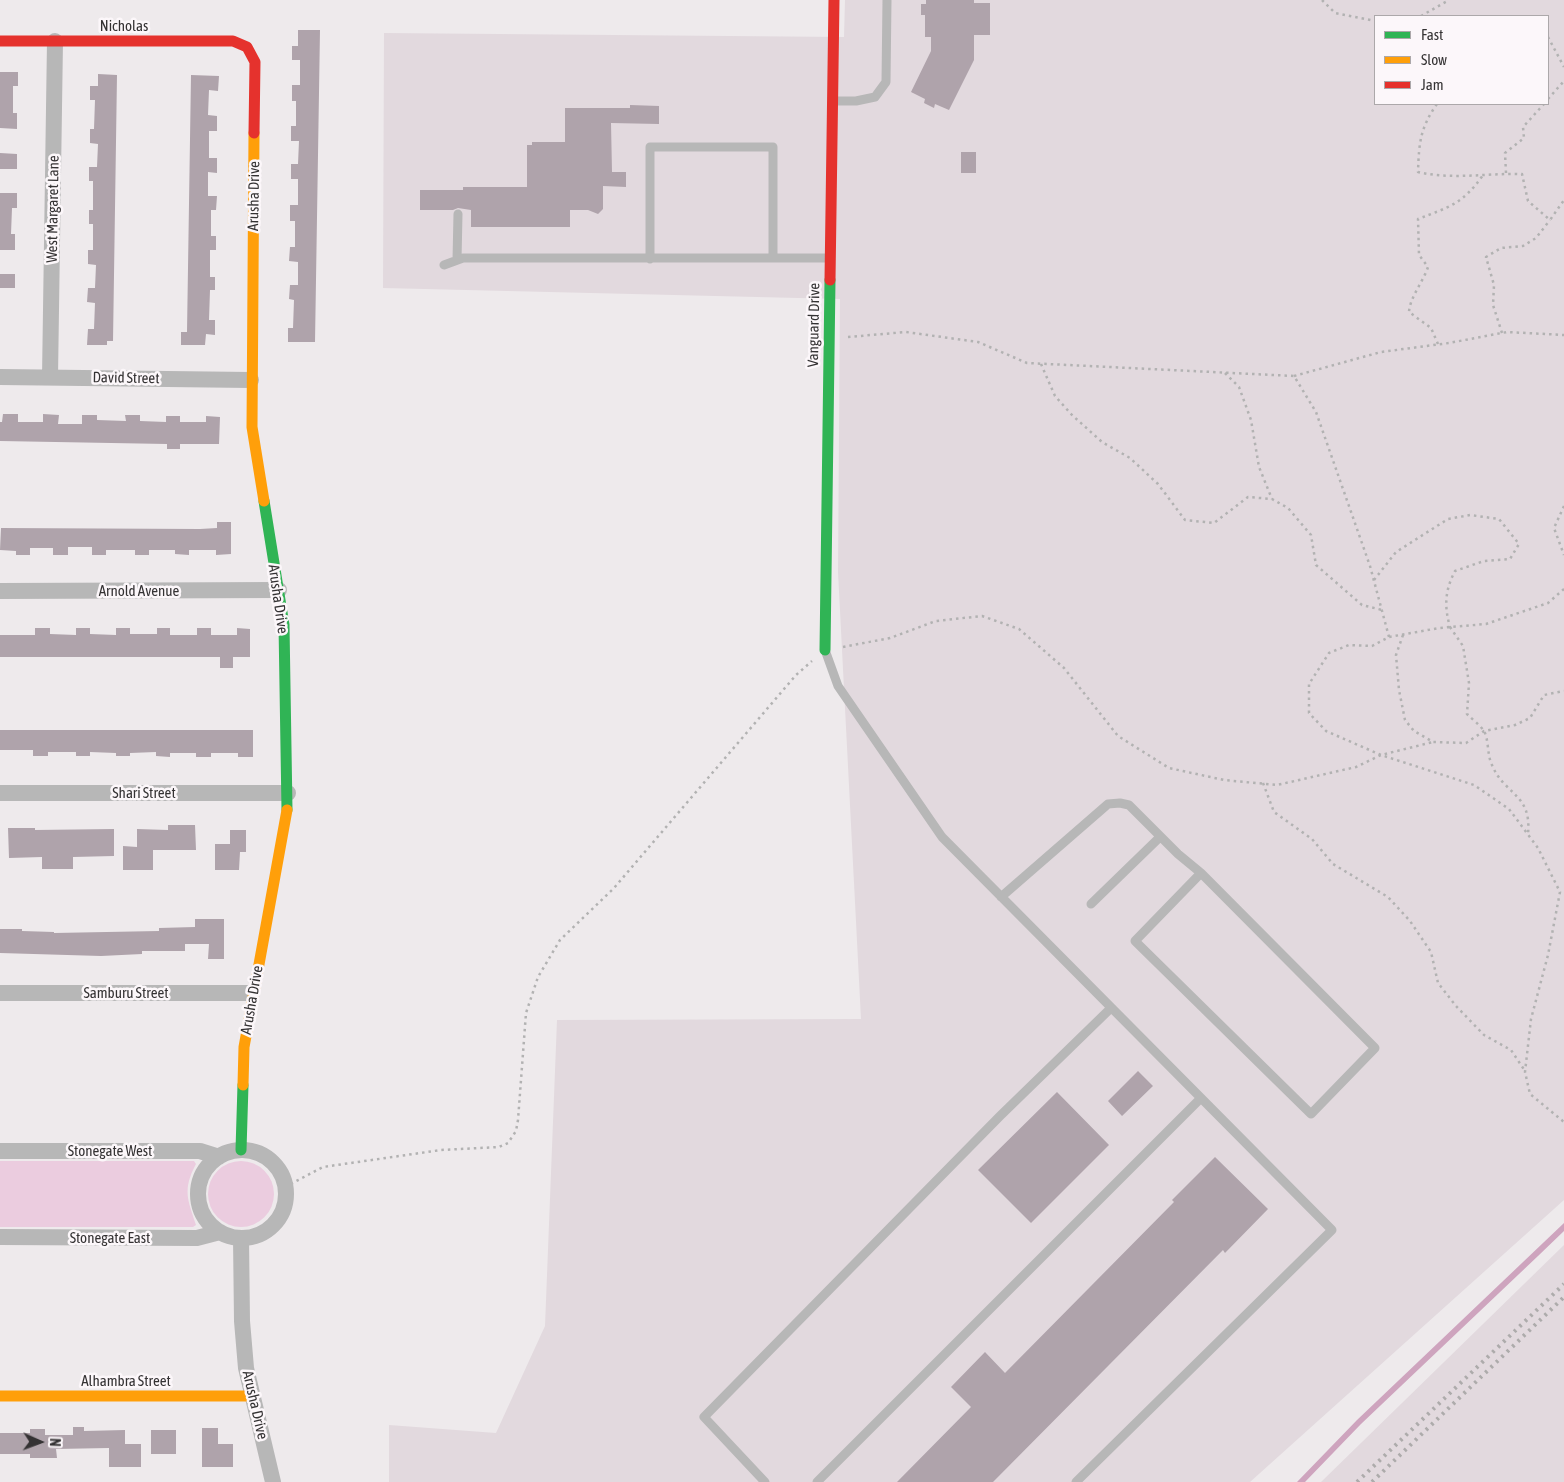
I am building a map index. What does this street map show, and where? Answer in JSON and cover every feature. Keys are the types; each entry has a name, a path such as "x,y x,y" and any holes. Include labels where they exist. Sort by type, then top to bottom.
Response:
{"street":[{"name":"Vanguard Drive","path":"825,650 834,0"},
{"name":"Nicholas","path":"0,41 228,40 238,42 247,47"},
{"name":"West Margaret Lane","path":"50,377 55,41"},
{"name":"Arusha Drive","path":"241,1150 241,1073 252,993 286,818 288,793 284,624 254,451 251,380 255,67 253,56 247,47"},
{"name":"David Street","path":"0,377 251,380"},
{"name":"Arnold Avenue","path":"0,591 279,590"},
{"name":"Shari Street","path":"0,792 288,793"},
{"name":"Samburu Street","path":"0,993 252,993"},
{"path":"241,1150 255,1152 268,1159 278,1170 284,1187 284,1205 274,1224 256,1236 241,1238 220,1232 203,1215 198,1192 206,1169 219,1157 241,1150"},
{"name":"Stonegate West","path":"0,1151 200,1151 219,1157"},
{"name":"Stonegate East","path":"0,1238 197,1238 220,1232"},
{"name":"Arusha Drive","path":"241,1238 242,1338 251,1396 273,1482"},
{"name":"Alhambra Street","path":"0,1396 251,1396"}],"lane":[{"path":"832,101 856,102 875,97 886,82 887,0"},
{"path":"650,259 650,147 773,147 773,258"},
{"path":"457,260 458,214"},
{"path":"444,265 463,258 830,258"},
{"path":"825,650 838,686 942,837 1332,1230 1076,1482"},
{"path":"1001,897 1108,804 1120,802 1129,805 1160,837 1201,873 1375,1048 1311,1114 1135,941 1201,873"},
{"path":"1091,904 1160,837"},
{"path":"765,1482 704,1416 993,1123 1111,1008"},
{"path":"817,1482 1201,1098"}],"path":[{"path":"1322,0 1335,13 1374,21"},
{"path":"1423,15 1448,0"},
{"path":"1549,39 1564,67"},
{"path":"1549,98 1564,81"},
{"path":"1436,105 1425,121 1419,144 1418,172 1466,177 1483,173 1522,174 1528,201 1550,220"},
{"path":"1506,173 1505,153 1524,138 1523,127 1543,105"},
{"path":"1438,344 1431,328 1409,312 1410,303 1423,282 1428,267 1419,255 1418,219 1455,205 1472,190 1483,173"},
{"path":"1502,333 1494,305 1494,285 1486,257 1501,248 1523,246 1536,238 1564,200"},
{"path":"829,338 906,332 978,342 1027,363 1294,376 1381,352 1502,333 1564,335"},
{"path":"1041,364 1055,396 1072,415 1102,442 1130,458 1158,484 1185,520 1214,524 1248,497 1272,499 1288,508 1311,535 1316,565 1362,605 1382,610"},
{"path":"1224,372 1239,387 1251,420 1259,467 1272,499"},
{"path":"1294,376 1316,412 1374,580 1390,637"},
{"path":"1564,506 1554,528 1564,555"},
{"path":"1374,580 1396,552 1448,519 1470,515 1499,519 1519,544 1510,559 1484,561 1455,570 1446,587 1446,612 1450,627 1463,646 1468,683 1468,714 1484,731 1492,765 1503,782 1521,800 1530,818 1528,835"},
{"path":"1564,589 1548,603 1486,624 1450,627 1390,637 1372,646 1349,645 1329,653 1309,684 1309,713 1326,730 1382,755 1474,785 1509,810 1538,848 1560,892 1548,955 1531,1019 1525,1072 1530,1094 1564,1122"},
{"path":"284,1187 323,1166 441,1150 499,1146 508,1143 516,1131 518,1120 526,1013 538,977 560,940 614,888 796,675 825,650 890,638 936,621 982,616 1019,629 1064,668 1118,736 1169,768 1224,780 1277,785 1356,767 1382,755 1433,742 1466,743 1484,731 1515,725 1530,718 1544,695 1564,691"},
{"path":"1402,635 1396,655 1399,690 1405,720 1414,730 1433,742"},
{"path":"1263,783 1274,812 1312,839 1333,864 1388,897 1410,921 1431,952 1438,983 1456,1006 1484,1035 1511,1050 1525,1072"}],"shaded area":[{"path":"845,0 1564,0 1564,1200 1250,1482 389,1482 389,1425 496,1433 545,1326 557,1020 861,1019 838,572 840,299 383,288 384,33 844,37"},
{"path":"0,1161 194,1161 196,1164 189,1181 188,1195 196,1225 193,1227 0,1227"},
{"path":"247,1161 265,1170 272,1181 274,1194 272,1207 265,1218 254,1225 235,1227 217,1218 210,1207 208,1188 217,1170 228,1163"},
{"path":"1564,1223 1564,1231 1361,1424 1305,1482 1297,1482 1357,1420"},
{"path":"1564,1245 1564,1482 1321,1482"}],"building":[{"path":"926,0 974,0 974,3 990,3 990,35 974,35 974,60 949,110 935,104 934,108 924,103 925,99 911,92 931,51 931,37 925,37 925,15 921,15 921,4 926,4"},
{"path":"298,30 320,30 315,342 288,342 288,328 293,328 294,300 289,299 290,285 298,285 298,262 289,261 290,247 295,247 295,221 290,221 290,205 298,205 298,179 291,179 291,164 298,164 299,141 291,141 291,126 296,126 296,101 292,101 292,85 300,85 300,60 292,60 292,46 298,46"},
{"path":"0,72 18,72 18,86 13,86 13,113 17,113 17,129 0,128"},
{"path":"98,74 117,75 113,341 107,341 107,345 87,345 88,329 94,329 95,303 87,302 88,288 95,288 96,265 88,264 88,250 93,250 93,224 89,224 89,210 93,210 93,181 89,181 89,167 97,167 98,144 90,143 90,129 94,129 95,100 90,100 90,86 98,86"},
{"path":"191,75 219,76 218,91 209,90 208,115 217,116 217,131 209,131 209,158 217,158 217,173 208,172 208,196 217,196 216,210 211,210 211,236 216,236 216,250 210,250 210,277 215,277 215,290 210,290 209,320 215,320 215,335 206,334 205,345 181,345 181,332 187,332"},
{"path":"630,105 659,106 659,124 611,123 612,172 626,172 626,187 603,186 603,209 598,214 588,210 570,210 570,227 471,227 471,210 458,208 453,210 420,210 420,190 463,190 463,187 527,187 527,145 532,145 532,142 565,142 565,108 630,108"},
{"path":"961,152 976,152 976,173 961,173"},
{"path":"0,153 17,154 17,169 0,169"},
{"path":"0,193 17,193 17,208 12,208 11,234 15,234 15,250 0,250"},
{"path":"0,274 15,274 15,288 0,288"},
{"path":"3,414 18,414 18,422 43,422 43,414 59,415 58,424 82,424 82,415 97,415 97,420 126,421 125,415 140,415 140,421 166,422 166,416 180,416 180,422 206,422 206,416 220,417 219,444 180,444 180,449 167,449 167,444 0,441 0,422 2,422"},
{"path":"217,522 231,522 231,554 216,555 216,550 189,550 189,555 175,554 175,550 149,550 149,555 135,555 135,550 106,550 106,555 92,555 92,547 68,547 68,555 53,555 53,548 30,548 30,555 16,555 16,551 0,550 1,528 200,529 217,528"},
{"path":"35,628 50,628 50,634 76,635 76,628 90,628 90,634 116,635 116,628 130,628 130,634 157,634 157,628 170,628 170,635 197,635 197,628 211,628 211,635 237,635 237,628 250,629 250,657 233,657 233,668 220,668 220,657 0,657 0,635 35,635"},
{"path":"0,730 253,730 253,757 238,757 238,753 211,753 211,757 196,757 196,753 170,753 170,757 156,756 156,752 130,753 130,756 116,756 116,753 90,752 90,756 76,756 76,752 48,752 48,756 33,756 33,750 0,750"},
{"path":"168,825 195,825 196,850 153,850 153,870 123,870 123,846 137,847 137,829 168,830"},
{"path":"8,828 35,828 35,830 114,829 114,856 73,857 73,869 42,869 42,857 9,858"},
{"path":"230,830 246,830 246,852 240,852 239,870 215,870 215,844 230,844"},
{"path":"195,919 224,919 224,959 208,959 209,944 185,944 185,951 142,951 142,954 101,956 0,953 0,929 22,929 22,931 54,933 159,931 159,928 195,927"},
{"path":"1138,1071 1153,1086 1122,1116 1108,1101"},
{"path":"1057,1092 1109,1145 1031,1223 978,1170"},
{"path":"1215,1157 1268,1209 1225,1253 1223,1250 993,1482 897,1482 971,1407 951,1387 985,1352 1005,1373 1174,1202 1172,1200"},
{"path":"73,1427 84,1427 84,1431 125,1430 125,1444 141,1444 141,1467 109,1467 109,1448 56,1449 57,1458 30,1458 30,1454 0,1454 0,1433 30,1433 30,1429 45,1429 45,1435 73,1435"},
{"path":"202,1428 218,1428 218,1444 233,1444 233,1467 202,1467"},
{"path":"151,1430 176,1430 176,1454 151,1454"}],"railway":[{"path":"1357,1482 1564,1284"},
{"path":"1372,1482 1564,1297"}],"traffic: fast":[{"path":"825,650 830,280"},
{"path":"264,501 284,625 287,810"},
{"path":"241,1150 243,1085"}],"traffic: slow":[{"path":"254,133 252,427 264,501"},
{"path":"243,1085 244,1047 287,810"},
{"path":"0,1396 251,1396"}],"traffic: jam":[{"path":"830,280 834,0"},
{"path":"0,41 233,41 247,47 255,62 254,133"}]}
